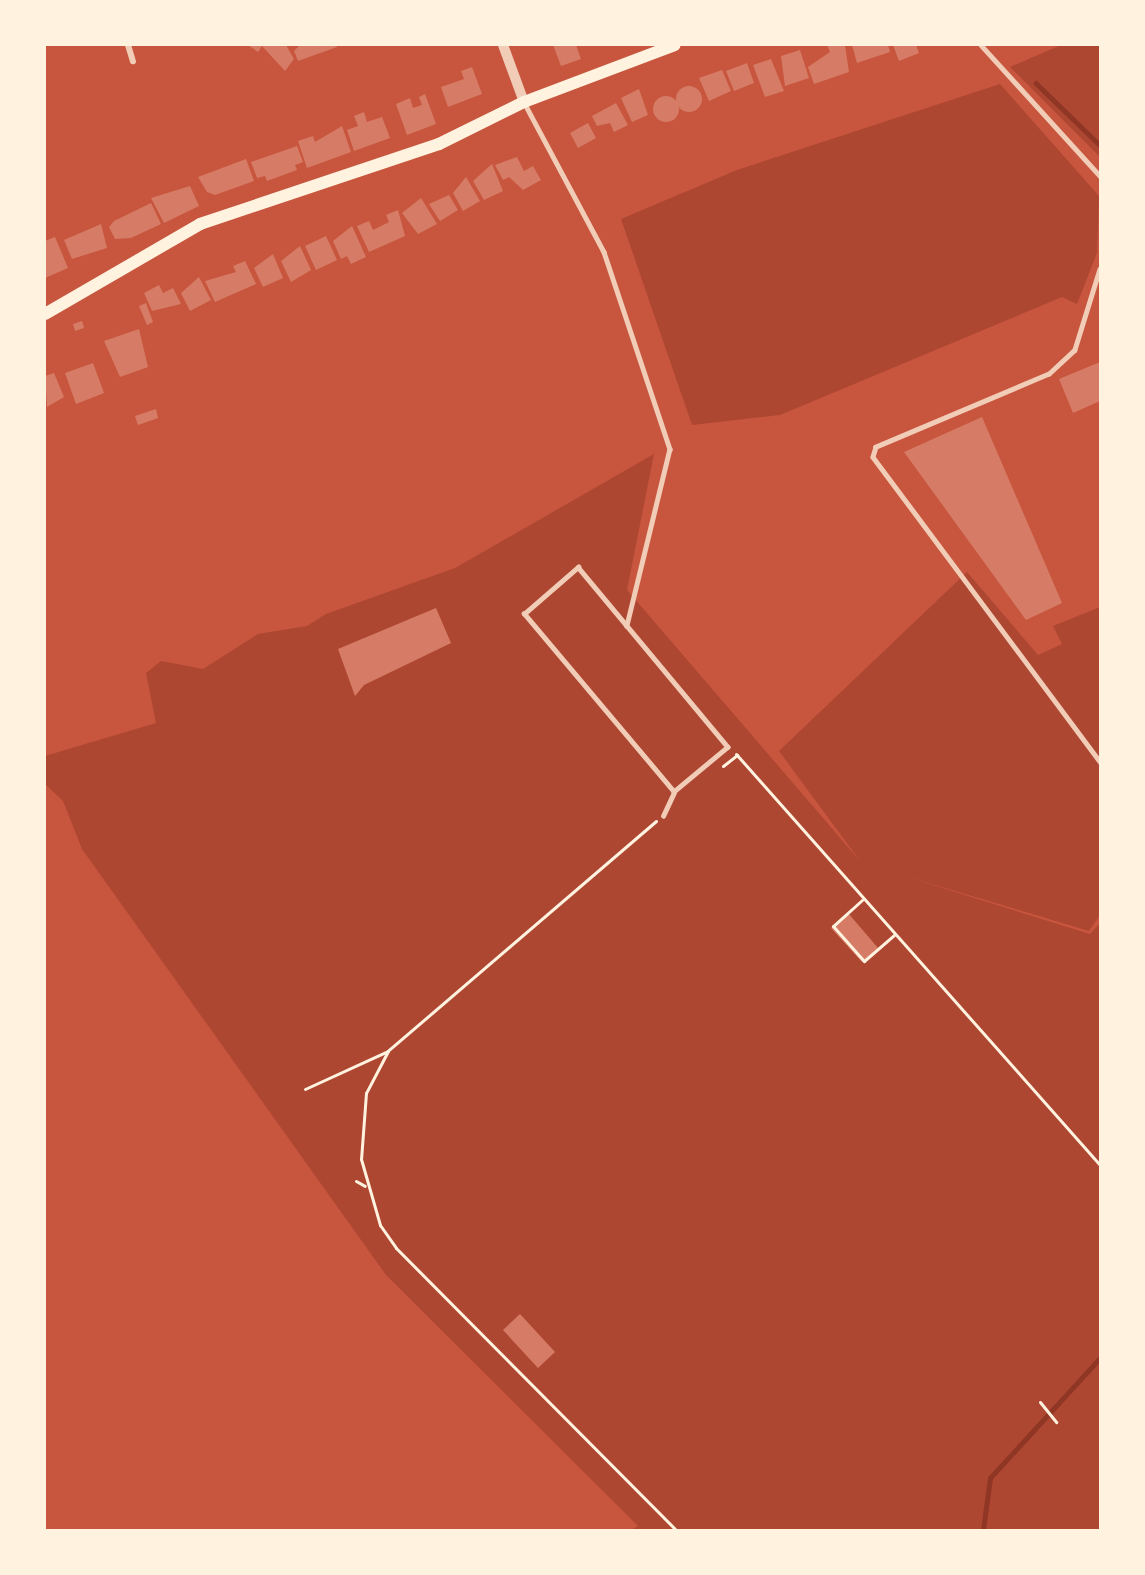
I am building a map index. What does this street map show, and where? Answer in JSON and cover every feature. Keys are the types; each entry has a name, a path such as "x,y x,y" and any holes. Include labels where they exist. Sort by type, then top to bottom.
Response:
{"main road":[{"path":"45,314 200,224 439,144 524,102 675,45"}],"street":[{"path":"128,45 133,62"},
{"path":"503,45 524,102"}],"lane":[{"path":"981,45 1100,176"},
{"path":"524,102 604,252 670,449 627,626"},
{"path":"1100,269 1075,350 1049,374 876,447 873,457 1100,762"},
{"path":"663,816 674,792 728,747 578,567 524,614 674,792"}],"path":[{"path":"728,747 1100,1165"},
{"path":"305,1089 388,1051 663,816"},
{"path":"862,900 832,926 864,961 894,935"},
{"path":"388,1051 371,1080 363,1111 365,1186 380,1225 396,1248 676,1530"},
{"path":"356,1181 365,1186"},
{"path":"1040,1402 1056,1422"}],"shaded area":[{"path":"1061,45 1100,45 1100,157 1010,67"},
{"path":"1000,84 1099,196 1097,253 1077,304 1062,297 780,415 692,425 621,219 737,170"},
{"path":"654,454 627,590 860,861 779,751 967,572 1038,655 1062,644 1053,626 1100,607 1100,915 1089,931 901,875 1090,934 1100,923 1100,1530 631,1530 638,1526 386,1275 82,849 63,801 45,784 45,756 156,723 146,673 161,661 203,669 258,634 307,626 326,614 455,568"}],"building":[{"path":"248,45 286,45 294,59 285,71 262,46 258,52"},
{"path":"300,45 336,45 337,47 298,61 294,51"},
{"path":"553,45 576,45 581,59 561,66"},
{"path":"827,45 845,45 849,72 814,84 808,67 830,52"},
{"path":"852,45 888,45 890,52 857,63"},
{"path":"893,45 916,45 919,53 899,61"},
{"path":"800,50 809,78 785,86 781,56"},
{"path":"771,59 784,91 765,97 753,65"},
{"path":"747,63 754,83 734,91 726,71"},
{"path":"472,67 482,94 448,107 441,87 464,79 461,71"},
{"path":"722,70 731,91 709,101 699,78"},
{"path":"689,86 698,90 702,99 698,108 689,112 680,108 676,99 680,90"},
{"path":"639,89 648,115 632,122 621,98"},
{"path":"425,94 436,124 407,135 396,104 410,98 413,108 422,105 419,97"},
{"path":"666,96 675,100 679,109 675,118 666,122 657,118 653,109 657,100"},
{"path":"616,103 628,125 614,132 610,123 597,126 592,116"},
{"path":"364,112 367,122 382,117 390,138 354,151 347,130 358,126 354,116"},
{"path":"588,123 596,138 578,148 570,133"},
{"path":"342,126 351,152 307,168 298,141 313,136 315,142"},
{"path":"297,146 303,162 295,165 297,170 267,181 265,176 257,178 251,162"},
{"path":"517,157 524,171 533,166 541,180 523,190 509,177 503,180 495,165"},
{"path":"246,159 254,181 215,195 207,192 198,177"},
{"path":"492,164 503,191 484,200 473,181"},
{"path":"466,177 480,201 463,211 453,193"},
{"path":"190,186 199,206 164,223 151,198"},
{"path":"449,195 458,210 440,221 429,204"},
{"path":"421,198 437,224 418,234 402,213"},
{"path":"151,203 161,224 131,238 115,239 109,227 114,221"},
{"path":"398,210 405,236 369,252 357,226 369,221 373,230 389,222 386,215"},
{"path":"101,224 107,248 72,259 64,240"},
{"path":"352,226 366,257 351,264 347,256 341,259 333,241"},
{"path":"326,236 337,260 316,270 305,246"},
{"path":"55,237 68,268 45,278 45,241"},
{"path":"300,246 311,270 291,282 281,261"},
{"path":"273,254 283,278 263,287 254,268"},
{"path":"245,261 256,284 215,302 205,281 236,272 233,266"},
{"path":"199,277 211,300 190,311 181,293"},
{"path":"159,285 163,293 173,288 181,304 152,311 144,293"},
{"path":"146,303 153,322 147,325 139,306"},
{"path":"82,321 84,328 75,331 73,324"},
{"path":"139,329 148,367 120,377 104,341"},
{"path":"1100,362 1100,401 1073,413 1059,379"},
{"path":"93,363 104,393 76,404 65,373"},
{"path":"54,373 64,397 47,407 45,376"},
{"path":"156,409 158,418 138,425 135,416"},
{"path":"982,417 1062,603 1026,620 904,452"},
{"path":"436,608 451,643 364,685 355,696 338,649"},
{"path":"848,913 878,948 862,962 831,928"},
{"path":"520,1314 555,1352 538,1368 503,1330"}],"waterway":[{"path":"1036,83 1100,145"},
{"path":"983,1530 990,1478 1100,1358"}]}
